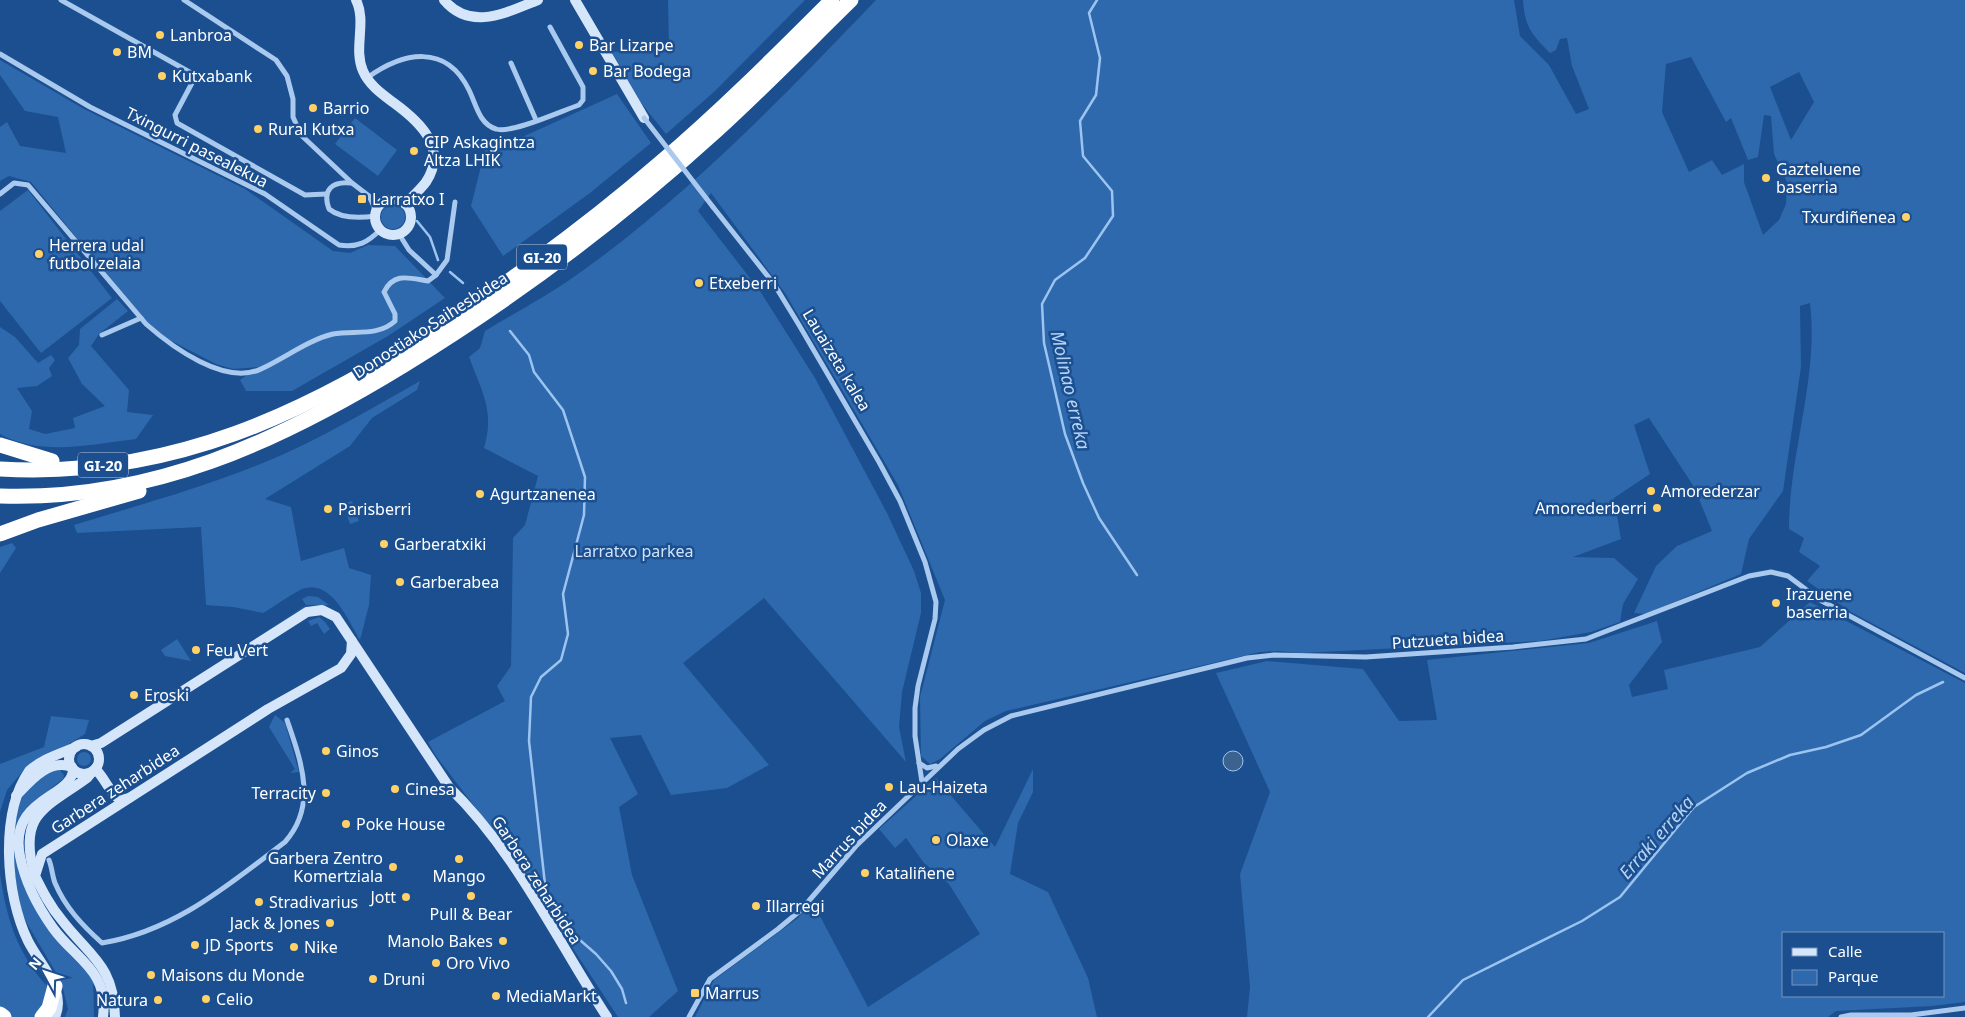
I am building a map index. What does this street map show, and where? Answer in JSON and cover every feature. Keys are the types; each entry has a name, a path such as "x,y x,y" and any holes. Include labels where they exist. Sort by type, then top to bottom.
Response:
{"highway":[{"name":"Donostiako Saihesbidea","path":"0,468 72,469 171,453 264,424 331,392 431,333 521,272 596,216 660,164 742,88 832,0"},
{"name":"Donostiako Saihesbidea","path":"0,496 45,496 77,493 141,483 171,476 210,464 292,428 370,386 508,298 604,226 669,173 725,123 850,0"},
{"path":"0,458 52,461 126,454 186,441 204,444"},
{"path":"0,445 52,461"},
{"path":"0,534 38,520 154,486 171,476"},
{"path":"0,527 38,520"},
{"path":"42,1017 49,1008 55,986"},
{"path":"0,1014 4,1017"}],"street":[{"path":"61,0 192,74 192,83 176,115 177,123 306,195 326,194"},
{"path":"184,0 276,60 284,68 290,84 295,125 301,135 352,183 369,196 376,214 380,230 389,234 399,234 408,226 410,220 408,209 400,201 389,200 384,202 376,214 360,218 334,214 329,210 326,194 329,187 335,183 352,183"},
{"path":"356,0 360,21 359,61 366,78 376,89 418,122 424,129 432,148 431,172 425,182 405,204"},
{"path":"444,0 450,7 464,15 485,18 538,0"},
{"name":"Lauaizeta kalea","path":"575,0 644,118 774,284 900,501 925,562 936,602 935,619 918,686 915,708 915,736 922,782"},
{"path":"366,78 375,72 411,57 430,56 452,66 461,76 482,119 489,126 506,130 579,105 583,100 583,87 550,27"},
{"name":"Txingurri pasealekua","path":"0,54 90,107 265,194 340,245 354,246 364,243 380,230"},
{"path":"511,63 536,120"},
{"path":"0,194 14,183 28,185 141,318 166,342 200,361 228,372 253,371 317,340 334,334 373,332 390,326 395,321 395,314 384,292 389,283 396,277 428,281 436,275 447,260 455,202"},
{"path":"399,234 409,250 436,275"},
{"path":"102,335 141,318"},
{"name":"Putzueta bidea","path":"922,782 984,730 1011,716 1230,662 1274,655 1366,657 1513,647 1586,639 1761,573 1780,573 1788,576 1820,600 1965,678"},
{"name":"Garbera zeharbidea","path":"56,1017 59,1005 55,986 29,943 15,909 4,840 5,820 17,787 33,767 76,747 91,746 109,738 314,609 329,612 336,617 449,786 468,805 503,849 607,1017"},
{"name":"Garbera zeharbidea","path":"35,876 38,859 42,854 268,709 341,668 351,654 352,641"},
{"path":"49,860 55,884 63,898 78,921 102,942 131,937 169,923 214,895 285,842 295,829 304,805 305,788 303,769 287,720"},
{"name":"Garbera zeharbidea","path":"55,765 73,768 82,774 94,770 98,756 91,746"},
{"path":"76,747 70,758 73,768 70,782 34,807 25,818 19,840 19,854 24,875 38,905 54,930 94,972 103,997 104,1017"},
{"path":"918,762 927,768 942,764"},
{"path":"10,802 34,778 55,765 64,768 66,778 52,793"},
{"path":"115,1017 115,1004 109,979 99,961 62,921 46,899 35,876 29,843 35,821 41,810 87,778 94,770 101,773 116,797 121,800 129,798"},
{"name":"Marrus bidea","path":"689,1017 710,979 778,929 800,910 856,846 922,782"},
{"path":"1841,1017 1851,1015 1912,1015 1965,1008"}],"green space":[{"path":"668,0 805,0 715,91 666,134 629,88 610,52 669,49"},
{"name":"Larratxo parkea","path":"876,0 1514,0 1520,36 1549,65 1576,114 1589,109 1572,66 1567,38 1560,39 1556,50 1550,53 1530,30 1525,17 1523,0 1965,0 1965,673 1851,612 1807,581 1820,566 1799,552 1804,538 1789,529 1790,501 1811,359 1810,303 1800,306 1801,367 1783,491 1749,539 1741,574 1646,614 1634,613 1656,566 1677,546 1712,531 1694,487 1649,418 1634,425 1650,474 1614,498 1621,539 1573,557 1614,558 1638,579 1623,604 1620,622 1591,632 1540,641 1300,653 1260,652 1006,711 985,721 940,759 930,764 921,756 920,697 945,600 898,485 785,293 711,193 698,211 760,291 815,378 887,513 914,571 921,593 921,613 902,692 899,727 906,762 764,598 683,663 769,765 727,788 671,795 641,735 610,738 638,794 619,807 632,875 678,991 649,1017 618,1017 511,854 436,756 428,742 505,701 497,686 511,666 513,538 525,525 538,476 484,448 487,435 488,412 469,357 480,348 485,331 567,282 619,244 658,212 770,109","holes":["1691,57 1726,122 1731,118 1748,160 1758,157 1764,115 1771,116 1774,154 1787,182 1786,204 1779,220 1763,235 1744,182 1744,164 1722,175 1712,160 1689,172 1662,112 1666,64","1799,72 1814,102 1791,140 1770,87"]},
{"path":"0,60 84,109 245,189 333,251 350,253 368,245 395,246 445,298 388,336 292,391 246,391 240,380 258,367 233,369 216,364 166,338 142,318 31,182 9,176 0,181 0,127 7,122 20,146 66,153 58,117 25,111 0,75"},
{"path":"617,94 651,143 590,193 503,256 471,206 487,142 509,143"},
{"path":"355,118 397,150 378,176 335,144"},
{"name":"Herrera udal futbol zelaia","path":"28,190 112,298 41,353 0,301 0,211"},
{"path":"393,205 402,208 405,217 402,226 393,229 384,226 381,217 384,208"},
{"path":"117,299 128,311 99,334 91,346 129,390 127,412 153,415 136,439 84,446 49,447 16,441 0,434 0,327 15,337 38,363 51,355 55,360 49,368 52,376 37,386 17,388 32,411 29,429 45,434 75,428 73,418 105,406 82,384 68,358 79,345 80,329"},
{"path":"420,381 417,390 372,418 350,446 265,499 291,507 301,561 344,548 349,568 371,575 369,605 360,640 337,602 320,589 311,587 300,590 263,613 233,607 206,605 201,527 77,533 74,525 208,484 286,453 337,428"},
{"path":"352,501 359,521 350,524 343,504"},
{"path":"12,543 16,548 0,573 0,547"},
{"path":"308,596 318,597 329,605 307,605 272,627 306,605 302,599"},
{"path":"1810,602 1965,683 1965,1002 1932,1006 1836,1011 1828,1017 1247,1017 1250,987 1240,874 1270,792 1216,673 1267,661 1363,669 1399,721 1437,720 1427,660 1589,643 1657,621 1662,642 1629,685 1632,697 1668,689 1664,670 1760,647"},
{"path":"319,617 330,629 324,634 317,623 311,626 308,621"},
{"path":"177,639 191,661 165,656 161,650"},
{"path":"275,715 285,723 299,772 290,773 295,769 269,727"},
{"path":"51,716 89,720 85,734 64,747 40,757 23,771 7,790 0,812 0,764 44,747"},
{"path":"81,752 87,752 91,759 87,766 81,766 77,762 77,756"},
{"path":"59,769 64,775 63,779 39,798 21,825 27,890 93,978 94,1017 65,1017 68,1009 61,981 22,915 7,830 13,806 39,776"},
{"path":"1033,769 1033,792 1018,823 1010,874 1048,892 1088,978 1097,1017 695,1017 714,980 798,918 812,901 868,1007 980,934 949,884 924,863 906,838 895,848 879,829 936,778 995,847"},
{"path":"0,873 6,905 15,934 28,961 48,987 39,1017 11,1017 0,1009"}],"shaded area":[{"path":"1233,751 1240,754 1243,761 1240,768 1233,771 1226,768 1223,761 1226,754"}],"waterway":[{"name":"Molinao erreka","path":"1097,0 1089,13 1100,58 1096,95 1080,121 1083,156 1112,191 1113,216 1085,258 1055,280 1042,304 1044,343 1065,434 1083,483 1099,518 1137,575"},
{"path":"417,221 430,237 438,260"},
{"path":"450,272 463,283"},
{"path":"510,331 529,355 534,372 563,410 585,477 584,515 563,594 568,634 561,660 541,677 531,697 529,741 547,902 573,934 596,954 611,971 622,989 626,1003"},
{"name":"Erraki erreka","path":"1428,1017 1463,980 1582,921 1620,897 1694,807 1747,773 1790,755 1826,747 1861,735 1916,695 1943,682"}],"place":[{"name":"Lanbroa","path":"160,35"},
{"name":"Bar Lizarpe","path":"579,45"},
{"name":"BM","path":"117,52"},
{"name":"Bar Bodega","path":"593,71"},
{"name":"Kutxabank","path":"162,76"},
{"name":"Barrio","path":"313,108"},
{"name":"Rural Kutxa","path":"258,129"},
{"name":"CIP Askagintza Altza LHIK","path":"414,151"},
{"name":"Gazteluene baserria","path":"1766,178"},
{"name":"Larratxo I","path":"362,199"},
{"name":"Txurdiñenea","path":"1906,217"},
{"name":"Herrera udal futbol zelaia","path":"39,254"},
{"name":"Etxeberri","path":"699,283"},
{"name":"Amorederzar","path":"1651,491"},
{"name":"Agurtzanenea","path":"480,494"},
{"name":"Amorederberri","path":"1657,508"},
{"name":"Parisberri","path":"328,509"},
{"name":"Garberatxiki","path":"384,544"},
{"name":"Garberabea","path":"400,582"},
{"name":"Irazuene baserria","path":"1776,603"},
{"name":"Feu Vert","path":"196,650"},
{"name":"Eroski","path":"134,695"},
{"name":"Ginos","path":"326,751"},
{"name":"Lau-Haizeta","path":"889,787"},
{"name":"Cinesa","path":"395,789"},
{"name":"Terracity","path":"326,793"},
{"name":"Poke House","path":"346,824"},
{"name":"Olaxe","path":"936,840"},
{"name":"Mango","path":"459,859"},
{"name":"Garbera Zentro Komertziala","path":"393,867"},
{"name":"Kataliñene","path":"865,873"},
{"name":"Pull & Bear","path":"471,896"},
{"name":"Jott","path":"406,897"},
{"name":"Stradivarius","path":"259,902"},
{"name":"Illarregi","path":"756,906"},
{"name":"Jack & Jones","path":"330,923"},
{"name":"Manolo Bakes","path":"503,941"},
{"name":"JD Sports","path":"195,945"},
{"name":"Nike","path":"294,947"},
{"name":"Oro Vivo","path":"436,963"},
{"name":"Maisons du Monde","path":"151,975"},
{"name":"Druni","path":"373,979"},
{"name":"Marrus","path":"695,993"},
{"name":"MediaMarkt","path":"496,996"},
{"name":"Celio","path":"206,999"},
{"name":"Natura","path":"158,1000"}]}
